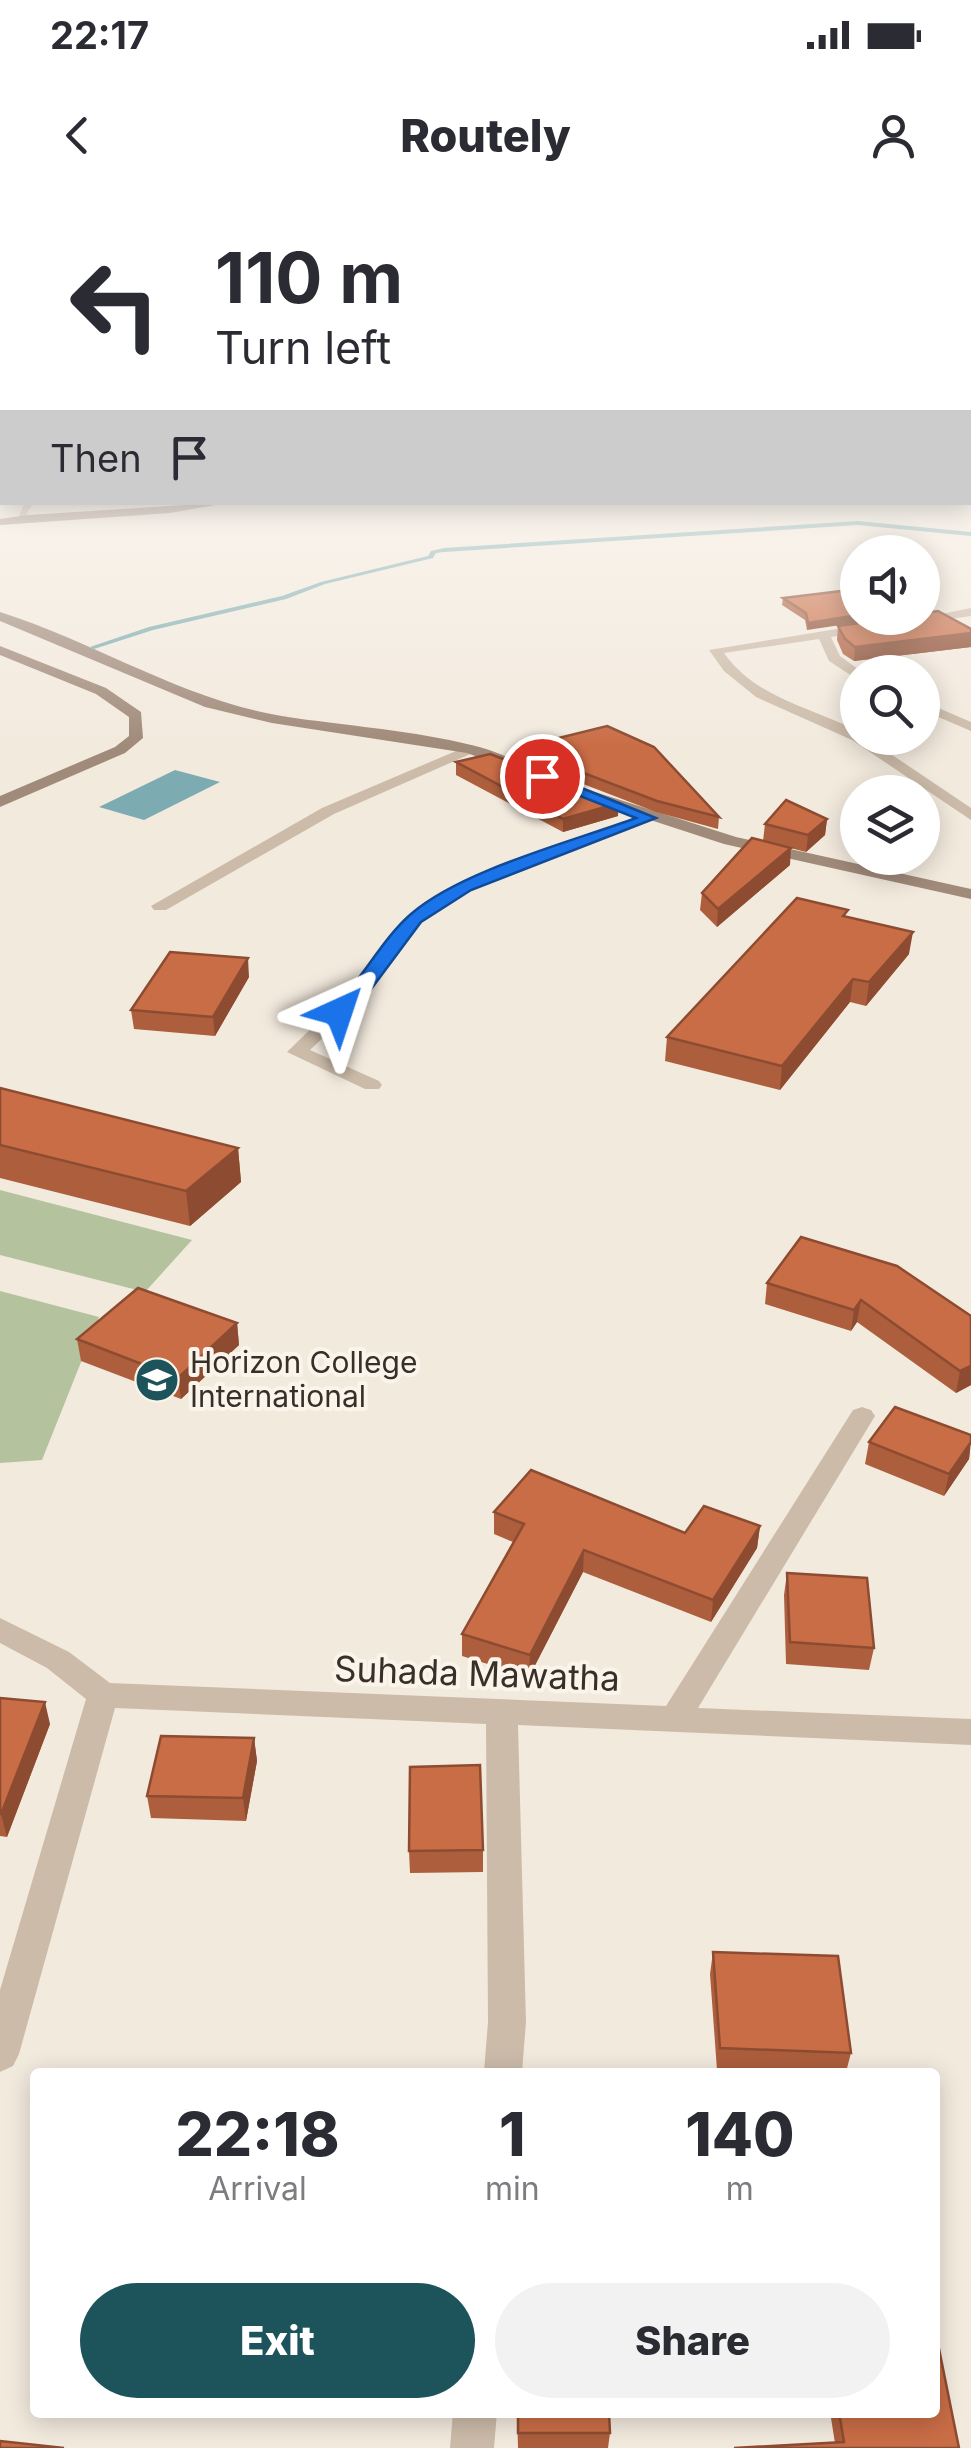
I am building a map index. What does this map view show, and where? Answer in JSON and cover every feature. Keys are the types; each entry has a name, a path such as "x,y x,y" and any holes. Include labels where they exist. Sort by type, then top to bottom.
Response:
{"street":[{"path":"940,617 971,612"},
{"path":"0,616 210,704 272,719 470,748 524,770"},
{"path":"840,632 716,650 726,668 746,689 840,729"},
{"path":"823,634 840,662"},
{"path":"0,650 101,691 136,715 136,738 120,750 0,802"},
{"path":"940,713 971,727"},
{"path":"160,906 328,811 470,748"},
{"path":"884,755 971,815"},
{"path":"578,790 649,818 821,865 971,894"},
{"path":"372,1086 298,1052 360,992 416,918 465,887 649,818"},
{"path":"675,1719 862,1416"},
{"path":"0,1629 58,1660 102,1696 0,2054"},
{"name":"Suhada Mawatha","path":"102,1696 971,1732"},
{"path":"502,1712 508,2022 503,2068"},
{"path":"472,2448 474,2418"}],"green space":[{"path":"0,1190 192,1240 145,1292 0,1255"},
{"path":"0,1291 99,1317 42,1460 0,1463"}],"water":[{"path":"175,770 220,782 144,820 99,807"}],"building":[{"path":"840,591 840,618 808,623 806,613 783,598"},
{"path":"940,612 971,629 971,633 855,647 843,635 940,635"},
{"path":"607,726 654,747 719,817 657,801 518,748"},
{"path":"490,754 619,803 563,819 456,762"},
{"path":"786,800 827,819 808,835 765,824"},
{"path":"752,838 791,848 718,909 702,893"},
{"path":"797,898 848,910 843,916 913,932 869,982 853,979 782,1066 667,1037"},
{"path":"170,952 248,958 213,1017 131,1010"},
{"path":"0,1088 238,1148 186,1191 0,1145"},
{"path":"801,1237 897,1266 971,1316 971,1366 960,1371 861,1300 854,1310 767,1283"},
{"path":"138,1288 237,1323 178,1378 77,1339"},
{"path":"895,1407 971,1435 971,1442 949,1474 869,1442"},
{"path":"531,1470 685,1533 704,1506 760,1526 713,1600 584,1550 530,1655 462,1634 524,1524 494,1512"},
{"path":"787,1573 867,1578 874,1648 790,1642"},
{"path":"0,1698 45,1702 1,1814 0,1814"},
{"path":"161,1736 254,1738 243,1798 147,1796"},
{"path":"480,1765 483,1850 409,1851 410,1767"},
{"path":"713,1952 838,1956 851,2053 720,2048"},
{"path":"940,2354 959,2448 734,2448 844,2442 840,2418 940,2418"},
{"path":"518,2418 609,2418 610,2433 518,2433"},
{"path":"0,2441 64,2448 0,2448"}],"waterway":[{"path":"94,647 151,628 284,598 323,583 431,557 433,552 645,537"}],"place":[{"name":"Horizon College International","path":"157,1380"}],"route":[{"path":"339,1012 360,992 416,918 465,887 649,818 542,776"}]}
